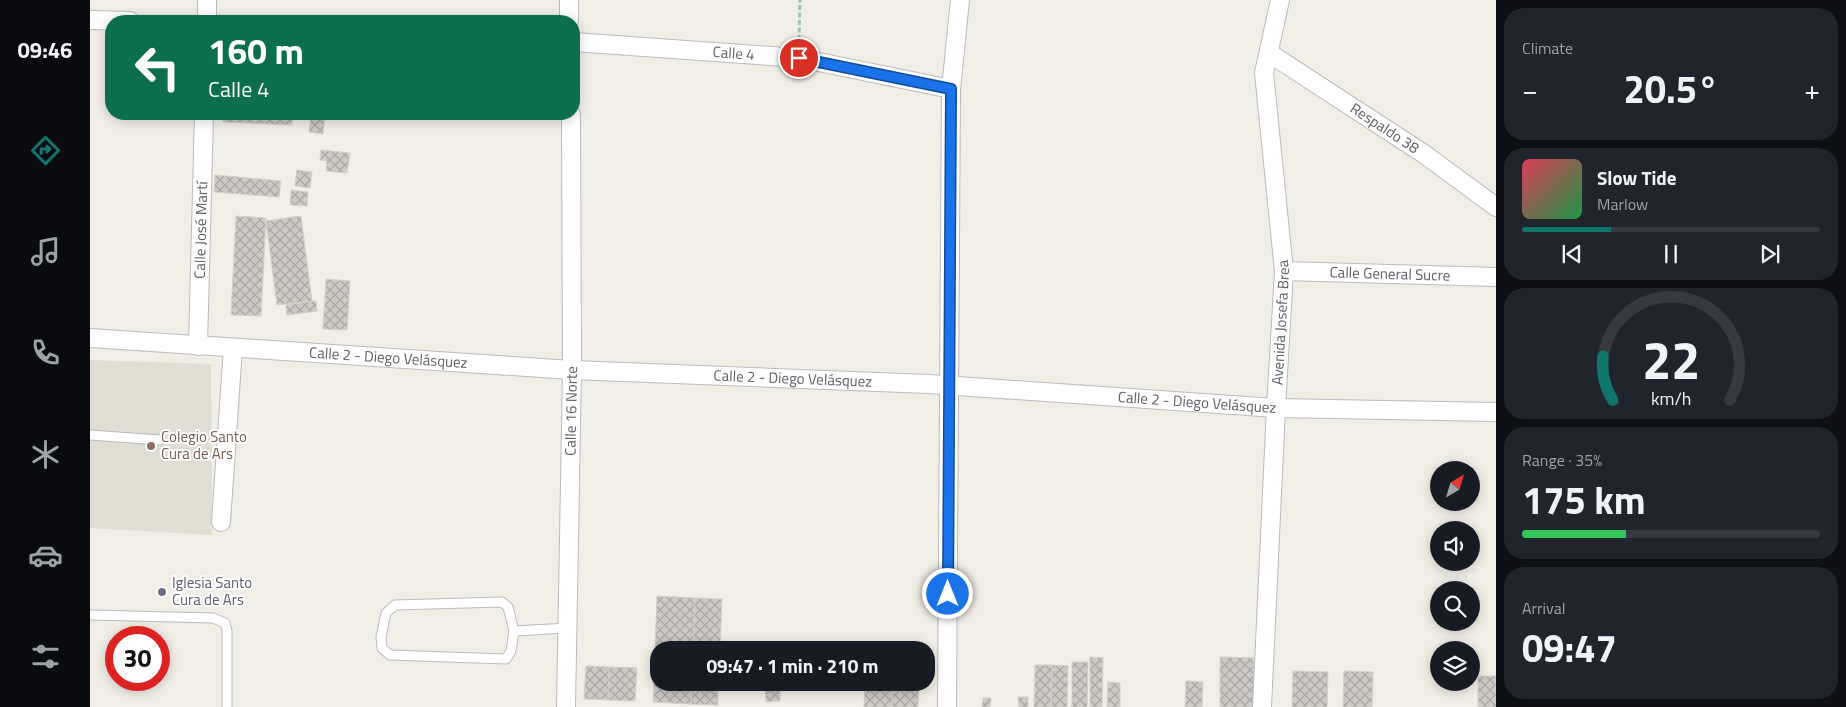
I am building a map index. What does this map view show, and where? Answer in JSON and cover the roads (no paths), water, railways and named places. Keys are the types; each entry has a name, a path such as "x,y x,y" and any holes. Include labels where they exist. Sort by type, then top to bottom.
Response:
{"street":[{"path":"207,0 207,15"},
{"path":"569,0 569,15"},
{"path":"947,707 951,89 960,0"},
{"name":"Avenida Josefa Brea","path":"1262,707 1284,271 1264,73 1280,0"},
{"path":"90,20 105,20"},
{"name":"Calle 4","path":"580,42 799,58 951,89"},
{"name":"Respaldo 38","path":"1269,53 1424,154 1496,207"},
{"name":"Calle José Martí","path":"198,346 204,120"},
{"name":"Calle 16 Norte","path":"566,707 572,370 571,120"},
{"name":"Calle General Sucre","path":"1284,271 1496,277"},
{"name":"Calle 2 - Diego Velásquez","path":"90,338 572,370 949,386 1276,408 1496,412"},
{"path":"221,522 233,348"}],"lane":[{"path":"90,435 160,440"},
{"path":"502,602 508,607 514,631 511,651 506,659 390,656 382,648 380,637 386,613 395,605 502,602"},
{"path":"90,614 213,618 224,623 227,631 227,707"},
{"path":"514,631 568,628"}],"place":[{"name":"Colegio Santo Cura de Ars","path":"151,446"},
{"name":"Iglesia Santo Cura de Ars","path":"162,592"}]}
